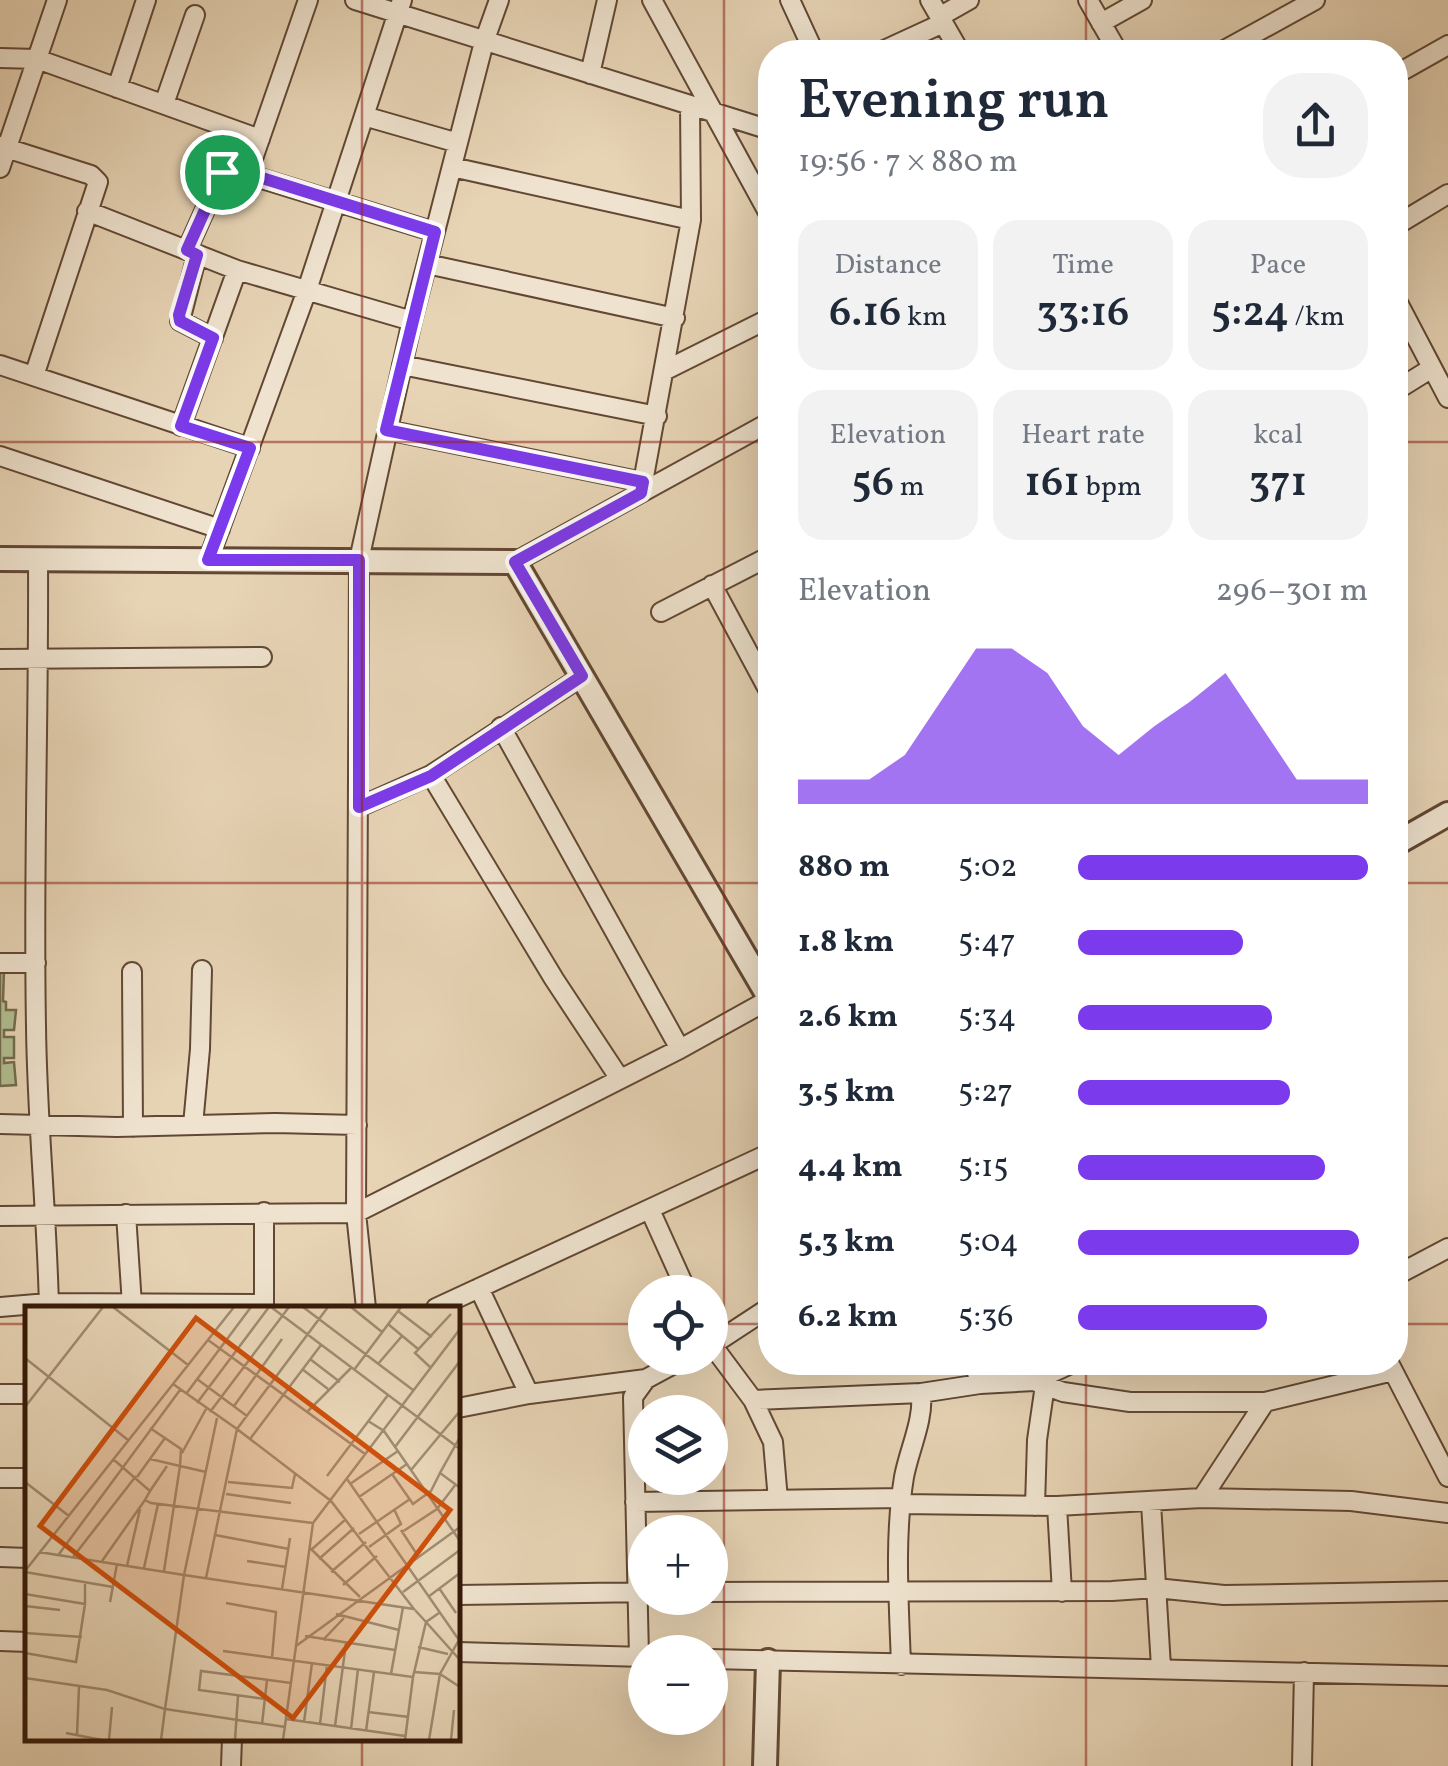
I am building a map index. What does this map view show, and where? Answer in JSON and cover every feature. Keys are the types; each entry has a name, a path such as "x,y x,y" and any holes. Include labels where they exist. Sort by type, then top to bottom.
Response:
{"street":[{"path":"0,168 57,0"},
{"path":"117,88 146,0"},
{"path":"248,173 308,0"},
{"path":"356,0 400,7 484,42 758,126"},
{"path":"366,1306 356,1212 359,560 412,321 498,0"},
{"path":"590,74 606,0"},
{"path":"652,0 758,194"},
{"path":"790,0 808,40"},
{"path":"898,40 937,13 968,0"},
{"path":"1088,0 1111,40"},
{"path":"1101,23 1142,0"},
{"path":"1243,40 1315,0"},
{"path":"208,560 306,293 400,7"},
{"path":"937,13 953,40"},
{"path":"164,104 195,15"},
{"path":"1408,68 1448,46"},
{"path":"0,58 37,59 260,139"},
{"path":"642,487 691,220 690,105"},
{"path":"364,116 458,143"},
{"path":"4,147 95,178 98,186 34,376"},
{"path":"452,167 691,220"},
{"path":"213,338 180,321 192,253 222,172 230,168 435,232"},
{"path":"1408,218 1448,194"},
{"path":"87,211 237,270 412,321"},
{"path":"427,264 675,318"},
{"path":"181,426 237,270"},
{"path":"1408,322 1448,398"},
{"path":"666,370 758,324"},
{"path":"0,364 250,448"},
{"path":"402,365 657,416"},
{"path":"1408,383 1432,368"},
{"path":"0,559 515,562 642,487 758,428"},
{"path":"386,430 642,487"},
{"path":"0,456 220,529"},
{"path":"38,559 36,963 48,1306 264,1306 264,1212"},
{"path":"515,562 758,978"},
{"path":"661,612 758,562"},
{"path":"712,585 758,671"},
{"path":"0,659 262,657"},
{"path":"359,807 431,776 582,676"},
{"path":"500,727 680,1049"},
{"path":"431,776 554,979 620,1079"},
{"path":"1408,837 1448,814"},
{"path":"0,963 36,963"},
{"path":"193,1125 202,970"},
{"path":"132,972 133,1126"},
{"path":"0,1216 356,1212 758,1006"},
{"path":"0,1124 357,1125"},
{"path":"440,1306 758,1159"},
{"path":"650,1210 679,1275"},
{"path":"126,1214 132,1305"},
{"path":"1408,1269 1448,1248"},
{"path":"479,1288 530,1394"},
{"path":"0,1307 25,1306"},
{"path":"728,1333 758,1314"},
{"path":"728,1367 754,1400 773,1442 778,1500"},
{"path":"460,1408 653,1375"},
{"path":"978,1375 980,1384"},
{"path":"1040,1383 1053,1375"},
{"path":"754,1400 1040,1383 1064,1392 1130,1402 1265,1402 1362,1375"},
{"path":"1395,1375 1448,1477"},
{"path":"636,1515 634,1397 646,1379"},
{"path":"1035,1506 1040,1383"},
{"path":"901,1665 898,1591 902,1501 921,1393"},
{"path":"1202,1498 1265,1402"},
{"path":"635,1502 902,1501 1057,1506 1202,1498 1351,1501 1448,1513"},
{"path":"1152,1503 1160,1667"},
{"path":"1057,1506 1062,1592"},
{"path":"728,1592 1062,1592 1156,1588 1224,1595 1448,1591"},
{"path":"460,1595 628,1592"},
{"path":"0,1641 25,1642"},
{"path":"460,1652 628,1657"},
{"path":"728,1660 1448,1676"},
{"path":"765,1766 768,1661"},
{"path":"1302,1766 1304,1672"}],"green space":[{"path":"0,970 4,970 6,1010 16,1010 14,1030 4,1030 4,1037 14,1037 14,1058 4,1058 4,1063 14,1062 16,1085 0,1086"}],"route":[{"path":"230,168 242,171 435,232 386,430 643,482 641,493 515,562 582,676 431,776 359,807 359,560 208,560 250,448 181,426 213,338 180,321 197,255 187,250 222,172 230,168"}]}
